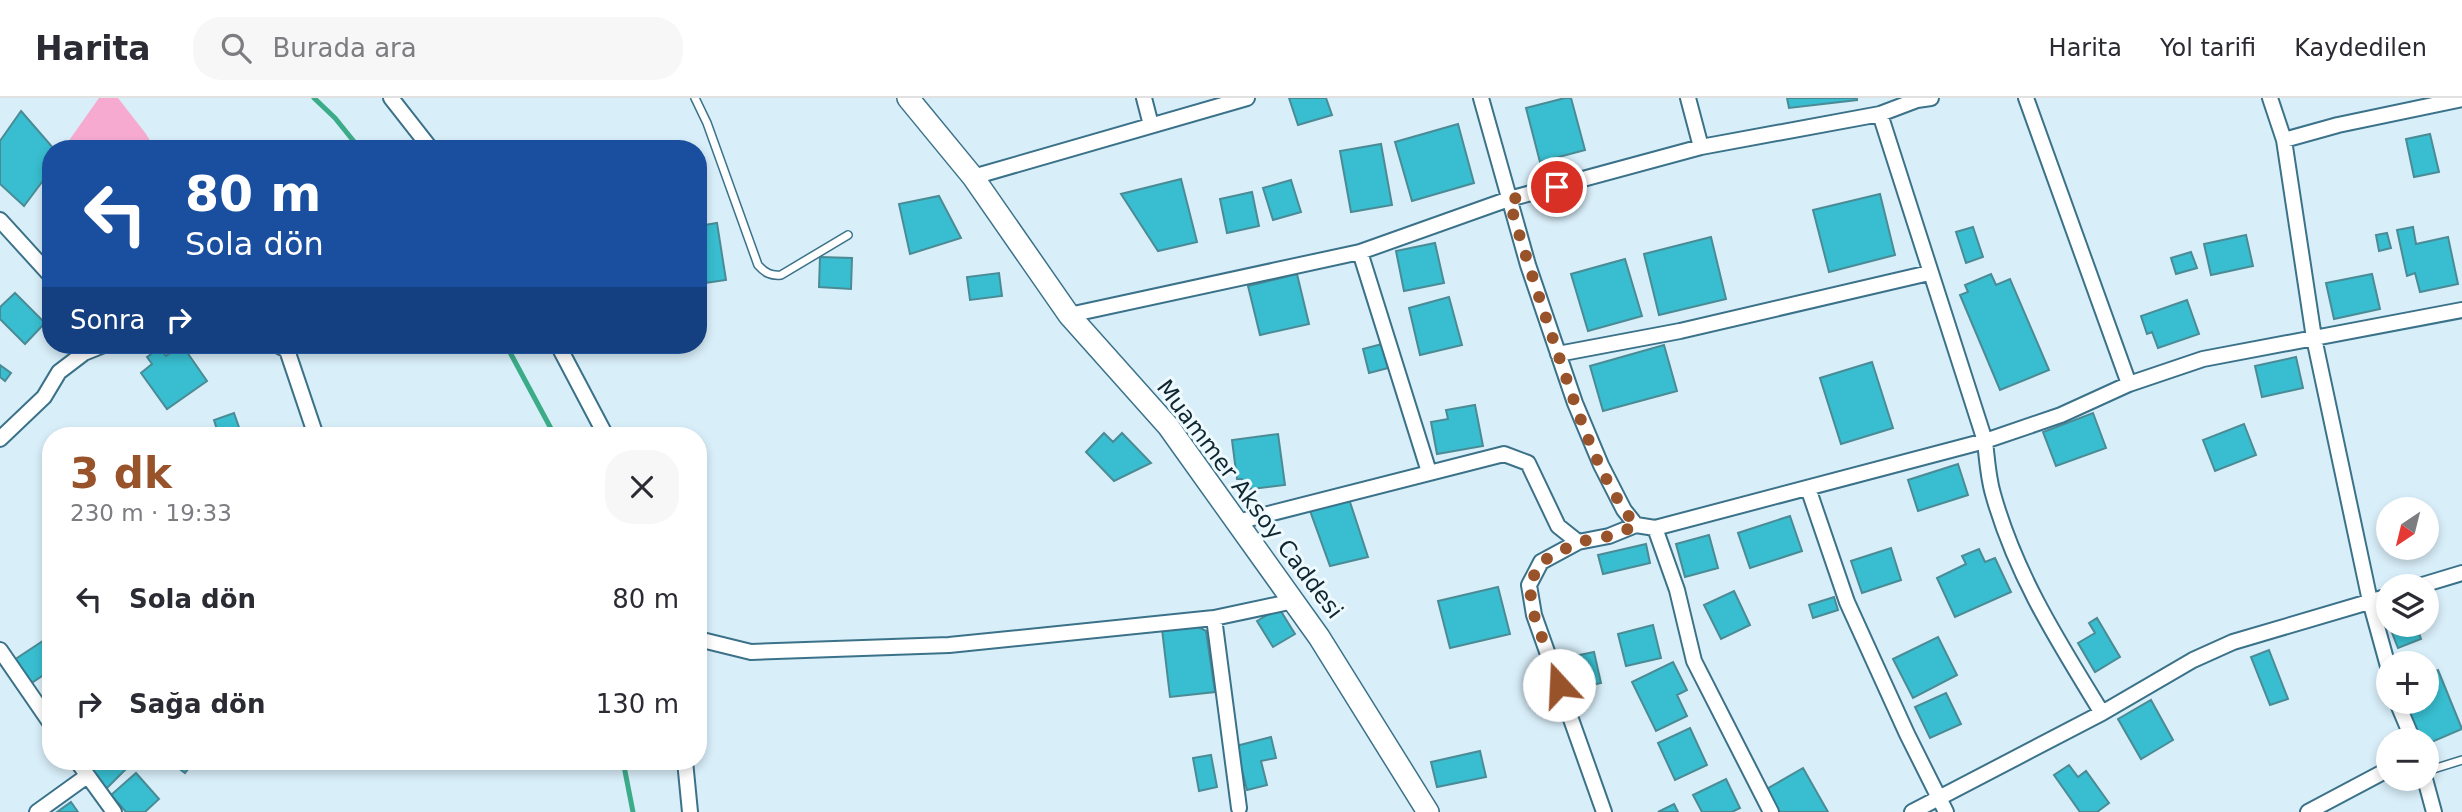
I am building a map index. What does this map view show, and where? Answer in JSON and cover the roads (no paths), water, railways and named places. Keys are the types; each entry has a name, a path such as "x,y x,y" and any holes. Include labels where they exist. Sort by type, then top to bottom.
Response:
{"street":[{"path":"391,98 424,140"},
{"name":"Muammer Aksoy Caddesi","path":"908,98 973,177 1069,315 1168,426 1319,637 1428,812"},
{"path":"1144,98 1151,125"},
{"path":"973,177 1247,98"},
{"path":"1481,98 1528,265 1574,403 1601,465 1624,510 1636,526"},
{"path":"1688,98 1701,147"},
{"path":"1069,315 1360,252 1509,200 1701,147 1880,114 1917,100 1931,98"},
{"path":"2026,98 2129,384"},
{"path":"2270,98 2284,140 2314,338 2370,601 2384,651"},
{"path":"2284,140 2338,125 2462,99"},
{"path":"1880,114 1984,441 1992,492 2010,547 2039,610 2102,713"},
{"path":"0,220 42,266"},
{"path":"1360,252 1429,472"},
{"path":"1558,354 1680,331 1929,273"},
{"path":"1604,812 1534,615 1529,585 1541,562 1578,542 1609,536 1636,526 1655,528 1984,441 2061,415 2129,384 2203,359 2462,310"},
{"path":"0,439 44,397 59,372 83,354"},
{"path":"289,354 313,427"},
{"path":"563,354 601,427"},
{"path":"1237,522 1504,454 1528,463 1558,526 1578,542"},
{"path":"1808,488 1847,602 1942,805"},
{"path":"1655,528 1676,590 1694,661 1770,812"},
{"path":"2439,580 2462,573"},
{"path":"1912,812 1942,805 2193,660 2234,642 2376,599"},
{"path":"707,641 751,652 949,645 1214,618 1294,601"},
{"path":"1214,618 1239,808"},
{"path":"0,650 42,711"},
{"path":"83,770 114,812"},
{"path":"686,770 690,812"},
{"path":"37,812 87,776"},
{"path":"2308,812 2376,776"},
{"path":"2428,791 2434,812"}],"lane":[{"path":"695,98 707,123 762,271 775,276 781,275 848,234"},
{"path":"2439,767 2462,760"}],"waterway":[{"path":"314,98 353,140"},
{"path":"511,354 550,427"},
{"path":"625,770 633,812"}]}
